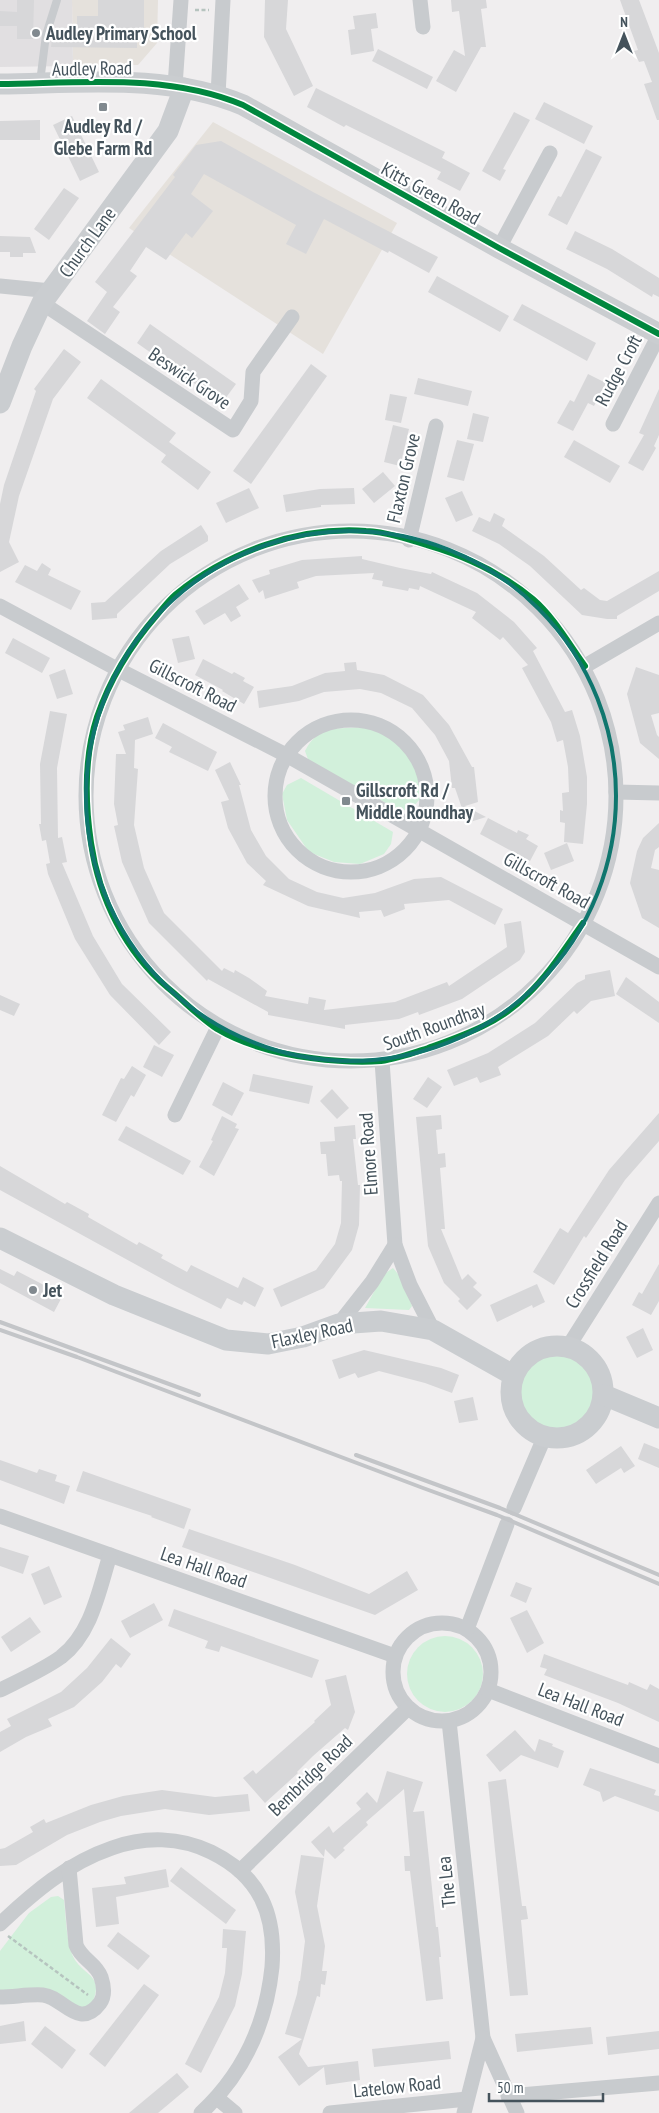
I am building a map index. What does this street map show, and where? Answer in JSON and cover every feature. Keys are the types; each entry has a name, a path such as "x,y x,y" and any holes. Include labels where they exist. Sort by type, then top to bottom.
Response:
{"street":[{"path":"420,0 423,26"},
{"path":"180,86 181,5"},
{"path":"218,95 222,5"},
{"name":"Audley Road","path":"0,84 144,82 180,86"},
{"name":"Kitts Green Road","path":"180,86 218,95 243,105 659,335"},
{"name":"Church Lane","path":"0,403 18,354 46,297 168,131 180,86"},
{"path":"499,248 550,153"},
{"path":"0,286 46,297"},
{"name":"Beswick Grove","path":"46,297 233,430 251,402 253,372 292,317"},
{"name":"Rudge Croft","path":"613,424 659,335"},
{"name":"Flaxton Grove","path":"410,540 436,426"},
{"name":"South Roundhay","path":"367,531 410,540 458,554 495,574 534,600 585,666 603,711 613,746 616,792 614,836 605,884 583,923 547,973 525,997 498,1018 471,1032 442,1043 382,1061 339,1061 269,1050 217,1029 157,979 134,953 103,893 94,861 88,821 89,754 97,718 117,669 140,634 174,596 211,570 252,549 289,538 322,532 367,531"},
{"name":"Gillscroft Road","path":"0,606 117,669 288,756 659,967"},
{"path":"585,666 659,623"},
{"path":"345,719 366,721 393,732 408,744 416,756 426,779 426,803 416,830 399,854 381,868 341,872 316,866 305,859 286,837 277,809 276,792 279,777 288,756 303,737 322,725 345,719"},
{"path":"616,792 659,793"},
{"path":"174,1115 217,1029"},
{"name":"Elmore Road","path":"382,1061 395,1245 410,1285 433,1330"},
{"name":"Crossfield Road","path":"568,1347 659,1203"},
{"name":"Flaxley Road","path":"0,1238 114,1295 226,1340 268,1344 303,1337 340,1324 381,1321 433,1330 513,1375"},
{"path":"340,1324 372,1282 395,1245"},
{"path":"552,1346 568,1347 584,1354 595,1366 602,1382 604,1395 598,1414 589,1426 575,1435 560,1439 544,1438 526,1428 514,1413 509,1394 513,1375 522,1360 535,1350 552,1346"},
{"path":"604,1395 659,1418"},
{"path":"514,1508 544,1438"},
{"name":"Lea Hall Road","path":"0,1516 395,1656"},
{"path":"467,1629 507,1524"},
{"path":"0,1690 61,1656 80,1635 92,1615 110,1555"},
{"path":"433,1623 450,1623 467,1629 480,1640 489,1656 492,1673 488,1690 479,1705 466,1716 449,1721 434,1721 420,1716 408,1708 397,1693 392,1674 395,1656 403,1641 416,1629 433,1623"},
{"name":"Lea Hall Road","path":"488,1690 659,1756"},
{"name":"Bembridge Road","path":"240,1870 408,1708"},
{"name":"The Lea","path":"449,1721 483,2038 517,2113"},
{"path":"4,1929 36,1891 55,1876 112,1848 153,1840 189,1842 225,1859 240,1870 252,1882 260,1894 270,1921 273,1936 271,1976 265,2012 251,2047 217,2098 201,2113"},
{"path":"0,1997 43,1995 77,2013 89,2013 99,2004 103,1997 101,1976 94,1965 78,1951 76,1944 69,1868"},
{"name":"The Lea","path":"466,2106 483,2038"},
{"path":"508,2096 659,2082"},
{"path":"217,2098 235,2113"},
{"name":"Latelow Road","path":"330,2113 466,2106"}],"lane":[{"path":"40,84 46,36 57,0"}],"path":[{"path":"181,5 222,5"},
{"path":"4,1929 99,2004"}],"highlighted area":[{"path":"367,531 459,554 534,600 560,631 585,666 613,746 614,836 605,884 583,923 525,997 471,1032 412,1053 382,1061 339,1061 269,1050 217,1029 157,979 134,953 103,893 94,861 87,789 97,718 117,669 174,595 252,549 322,532"}],"shaded area":[{"name":"Audley Primary School","path":"0,0 72,0 73,66 0,67"},
{"path":"72,0 158,0 157,43 138,65 73,66"},
{"path":"213,122 397,223 323,354 129,228"}],"green space":[{"path":"363,727 389,734 407,751 420,772 420,799 412,808 401,811 309,762 305,751 310,743 322,733 330,730"},
{"path":"301,778 393,832 391,844 384,854 360,864 334,862 309,852 287,820 282,794 287,785"},
{"path":"393,1268 403,1280 412,1306 409,1310 365,1308 384,1274"},
{"path":"557,1355 571,1358 583,1366 591,1378 594,1392 591,1406 583,1418 571,1426 557,1429 543,1426 531,1418 523,1406 520,1392 523,1378 531,1366 543,1358"},
{"path":"445,1636 459,1639 472,1647 480,1660 483,1674 480,1688 472,1701 459,1709 445,1712 431,1709 418,1701 410,1688 407,1674 410,1660 418,1647 431,1639"},
{"path":"58,1896 64,1900 71,1951 75,1960 91,1976 96,1987 95,1996 90,2008 80,2008 0,1991 0,1951 29,1913 51,1897"}],"building":[{"path":"17,0 34,0 33,39 17,39 17,26 0,26 0,11 17,12"},
{"path":"98,0 144,0 144,35 137,35 137,48 51,47 53,30 77,30 77,16 98,16"},
{"path":"265,0 288,0 286,29 313,86 294,96 264,37"},
{"path":"451,0 486,0 487,8 481,9 486,47 481,47 456,92 436,81 454,50 465,56 459,11 452,12"},
{"path":"620,0 639,0 659,53 659,120 657,120 644,84 652,82 644,61 639,62 634,51 638,50"},
{"path":"376,13 378,28 371,29 374,51 351,55 348,30 355,29 353,16"},
{"path":"378,49 433,77 427,89 372,61"},
{"path":"316,88 445,152 442,158 470,173 460,191 437,179 441,172 346,125 344,127 307,107"},
{"path":"544,102 593,126 584,144 535,119"},
{"path":"514,112 530,120 503,169 506,170 500,181 482,171"},
{"path":"72,116 99,172 80,181 53,125"},
{"path":"40,120 40,140 0,140 0,121"},
{"path":"221,141 313,192 438,257 429,273 324,219 306,254 286,244 296,225 204,174 191,194 213,211 192,238 186,233 166,260 146,247 130,271 137,276 113,307 120,312 105,334 87,321 107,292 95,282 175,177 173,175 196,145"},
{"path":"586,149 602,157 567,225 548,215 558,196 561,197"},
{"path":"64,188 79,198 49,240 34,229"},
{"path":"575,231 612,249 659,278 659,297 653,294 652,297 607,269 566,249"},
{"path":"0,236 30,237 36,253 23,253 23,257 10,257 10,252 0,252"},
{"path":"437,276 509,316 500,332 428,292"},
{"path":"522,304 596,343 587,361 513,320"},
{"path":"150,324 236,384 222,403 137,343"},
{"path":"64,349 81,362 53,399 19,496 9,542 19,562 0,572 0,504 4,485 36,391 34,389"},
{"path":"311,364 327,376 251,484 233,471"},
{"path":"588,374 606,383 594,406 588,403 573,431 557,423 570,400 574,402"},
{"path":"418,378 472,391 468,406 414,394"},
{"path":"101,379 176,433 169,442 211,472 198,490 161,462 166,455 87,398"},
{"path":"659,389 659,435 654,446 656,448 643,471 628,463 644,435 639,433"},
{"path":"390,394 407,397 401,423 385,420"},
{"path":"473,413 489,417 483,442 467,439"},
{"path":"393,425 409,429 400,466 384,462"},
{"path":"457,440 474,444 464,481 447,477"},
{"path":"574,440 620,466 610,483 564,457"},
{"path":"383,472 395,486 374,503 362,489"},
{"path":"249,488 259,508 226,523 216,503"},
{"path":"354,488 355,504 321,505 321,507 286,512 283,495 320,489"},
{"path":"462,491 473,515 456,522 445,498"},
{"path":"494,513 505,519 502,526 544,556 581,590 584,588 600,600 607,601 659,571 659,591 617,616 617,619 582,615 530,566 499,544 472,531 479,517 490,522"},
{"path":"201,525 208,536 208,541 170,564 117,614 117,618 92,620 91,603 105,602 161,551"},
{"path":"362,556 362,559 400,568 431,574 432,572 477,593 514,622 537,648 533,651 565,712 572,710 580,736 587,777 587,804 583,844 564,842 565,823 560,822 560,810 563,811 562,793 569,792 568,767 563,740 557,742 551,722 522,668 528,665 503,637 500,640 472,618 476,612 420,586 419,590 409,588 408,591 382,586 383,581 372,579 374,573 316,576 297,582 299,588 265,599 263,590 259,593 252,580 270,574 269,570 302,560"},
{"path":"42,563 51,569 48,575 81,591 71,610 15,582 25,565 37,571"},
{"path":"239,584 249,599 236,607 241,616 231,622 225,613 204,625 195,611"},
{"path":"189,636 195,659 178,663 172,639"},
{"path":"13,638 50,658 42,673 5,653"},
{"path":"203,659 232,674 234,672 245,678 243,681 254,687 244,704 195,675"},
{"path":"356,662 357,670 384,675 423,695 449,725 472,767 474,767 478,802 465,806 486,817 467,823 455,788 452,788 449,761 435,735 412,708 381,693 360,689 324,692 299,701 259,708 257,691 292,686 325,673 345,671 344,663"},
{"path":"636,667 659,675 659,713 651,715 659,737 659,759 640,743 627,694"},
{"path":"65,669 73,694 57,699 49,675"},
{"path":"50,711 67,714 57,768 58,838 62,837 67,862 62,863 93,936 122,984 171,1032 159,1045 110,995 75,939 48,874 46,864 50,863 46,840 42,841 39,824 41,824 40,764"},
{"path":"148,717 153,734 135,740 134,768 138,769 134,825 144,868 164,913 222,971 224,968 234,973 235,970 249,978 267,991 265,996 308,1004 309,997 326,1000 324,1010 395,1002 447,982 449,986 507,947 504,924 521,921 525,952 520,960 462,999 419,1015 418,1012 399,1019 345,1025 345,1029 268,1015 268,1012 208,979 207,981 149,923 122,862 114,826 118,825 114,804 116,754 126,754 118,732 125,730 123,725"},
{"path":"163,723 217,752 208,771 169,752 172,747 155,738"},
{"path":"230,762 241,785 239,785 251,830 266,856 289,879 317,892 343,898 375,893 414,879 441,877 503,909 495,925 449,900 404,904 405,909 384,917 381,910 359,912 360,918 308,906 263,885 266,881 247,863 228,828 221,802 229,800 215,770"},
{"path":"488,818 517,833 518,830 529,835 526,839 538,846 530,861 480,834"},
{"path":"659,823 659,847 655,850 651,868 659,870 659,928 642,918 630,883 637,851 643,838"},
{"path":"567,843 574,861 551,870 544,853"},
{"path":"610,970 615,996 591,1001 577,1014 574,1011 548,1036 498,1067 501,1075 480,1083 477,1077 454,1086 447,1070 488,1053 535,1023 577,983 585,979 585,975"},
{"path":"626,977 659,1002 659,1023 616,994"},
{"path":"0,995 20,1004 14,1016 0,1010"},
{"path":"154,1045 174,1055 162,1077 143,1067"},
{"path":"132,1066 146,1075 134,1097 131,1095 116,1122 102,1115 121,1078 124,1079"},
{"path":"253,1074 313,1086 309,1104 249,1091"},
{"path":"428,1077 442,1087 427,1108 413,1099"},
{"path":"223,1082 244,1093 232,1116 212,1105"},
{"path":"332,1089 349,1108 337,1119 320,1101"},
{"path":"659,1113 659,1141 625,1180 586,1238 584,1236 554,1285 533,1272 560,1228 568,1233 609,1170"},
{"path":"441,1115 442,1129 436,1130 438,1154 445,1153 446,1167 440,1168 445,1229 441,1229 462,1280 468,1274 477,1283 473,1287 482,1295 467,1310 458,1301 460,1299 444,1283 428,1246 416,1117"},
{"path":"222,1116 237,1124 235,1128 239,1129 214,1176 199,1167 213,1141 211,1140"},
{"path":"355,1125 356,1139 353,1139 358,1185 360,1185 359,1225 352,1250 324,1288 281,1307 273,1289 316,1270 335,1244 341,1223 342,1181 340,1181 339,1175 328,1176 326,1154 321,1154 320,1142 335,1141 334,1127"},
{"path":"126,1126 191,1161 183,1175 118,1140"},
{"path":"0,1166 65,1204 67,1202 89,1214 88,1217 137,1245 139,1242 163,1255 161,1258 187,1272 191,1265 238,1288 243,1277 264,1288 255,1307 244,1301 242,1305 227,1298 221,1309 175,1286 0,1190"},
{"path":"659,1264 659,1301 651,1315 632,1305 639,1292 642,1294"},
{"name":"Jet","path":"0,1269 14,1276 17,1271 63,1295 54,1312 0,1283"},
{"path":"537,1284 545,1302 533,1308 532,1305 497,1322 490,1305"},
{"path":"643,1328 653,1350 637,1358 626,1337"},
{"path":"364,1350 441,1368 459,1375 452,1393 425,1383 379,1371 358,1378 355,1373 339,1379 332,1360"},
{"path":"473,1397 478,1420 459,1423 454,1401"},
{"path":"644,1443 659,1449 659,1468 638,1459"},
{"path":"621,1446 635,1466 624,1473 621,1468 596,1484 586,1470"},
{"path":"0,1460 37,1473 39,1469 57,1475 55,1481 70,1486 64,1504 0,1480"},
{"path":"83,1471 191,1509 184,1529 152,1516 76,1491"},
{"path":"189,1529 295,1565 369,1594 407,1571 418,1590 375,1615 182,1547"},
{"path":"0,1547 29,1556 23,1574 0,1566"},
{"path":"49,1566 62,1597 44,1605 31,1574"},
{"path":"516,1582 532,1588 526,1603 510,1596"},
{"path":"154,1603 163,1620 130,1638 121,1621"},
{"path":"174,1609 319,1660 312,1678 221,1646 219,1652 205,1648 208,1641 168,1626"},
{"path":"527,1610 544,1643 527,1653 510,1618"},
{"path":"30,1617 41,1632 11,1652 1,1637"},
{"path":"111,1638 131,1654 121,1668 116,1664 102,1682 74,1707 48,1719 52,1726 26,1737 0,1752 0,1732 11,1726 7,1719 61,1692 87,1668"},
{"path":"544,1654 628,1685 629,1682 647,1690 650,1684 659,1689 659,1722 618,1703 544,1675 547,1669 540,1667"},
{"path":"346,1675 355,1712 348,1730 345,1728 313,1756 298,1773 265,1803 243,1778 253,1770 256,1774 315,1722 331,1705 325,1680"},
{"path":"515,1730 535,1752 539,1739 553,1744 552,1746 564,1751 558,1768 521,1755 500,1772 486,1755"},
{"path":"590,1768 656,1790 654,1795 659,1796 659,1812 615,1796 603,1802 600,1792 583,1785"},
{"path":"387,1771 423,1782 413,1812 424,1811 436,1927 438,1927 443,1999 426,2001 410,1871 405,1871 404,1856 410,1856 404,1789 366,1822 368,1825 343,1848 345,1850 335,1859 325,1849 324,1857 311,1842 329,1826 333,1833 361,1809 356,1803 367,1792 377,1803"},
{"path":"506,1779 522,1906 526,1906 528,1919 521,1920 528,1995 510,1996 488,1782"},
{"path":"162,1790 215,1797 248,1794 250,1811 209,1815 165,1809 121,1816 67,1835 16,1865 0,1866 0,1849 33,1832 30,1827 44,1819 46,1823 91,1805 123,1796"},
{"path":"301,1855 324,1858 317,1906 325,1946 322,1971 327,1971 325,1985 321,1984 320,1997 317,1996 299,2054 308,2067 358,2061 360,2080 326,2085 324,2067 299,2086 278,2057 302,2039 285,2034 300,1981 305,1941 295,1892"},
{"path":"181,1867 236,1910 226,1924 170,1881"},
{"path":"166,1869 169,1887 116,1897 119,1924 96,1927 92,1888 126,1884 124,1877"},
{"path":"223,1929 246,1931 242,1974 235,2006 201,2073 185,2064 219,1997 225,1973 227,1948 222,1948"},
{"path":"118,1932 150,1956 138,1970 107,1946"},
{"path":"144,1984 159,1995 105,2067 89,2054"},
{"path":"24,2021 26,2041 0,2044 0,2026"},
{"path":"45,2026 76,2050 62,2069 31,2044"},
{"path":"591,2027 593,2044 517,2052 515,2034"},
{"path":"659,2031 659,2049 608,2055 606,2037"},
{"path":"449,2041 451,2059 374,2067 372,2049"},
{"path":"177,2073 189,2087 158,2113 129,2113"}],"railway":[{"path":"0,1322 199,1395"},
{"path":"0,1330 77,1357 497,1515 659,1584"},
{"path":"356,1455 500,1508 659,1575"}],"cycle path":[{"path":"0,84 92,82 154,84 214,95 243,105 499,248 659,334"},
{"path":"583,923 556,961 516,1005 493,1021 455,1038 399,1057 372,1062 320,1059 262,1048 228,1035 204,1020 153,974 127,941 116,923 108,904 95,864 89,827 87,780 93,732 102,703 130,650 147,626 176,594 196,579 241,554 290,538 315,533 366,531 412,540 469,560 509,582 541,606 585,666"}],"place":[{"name":"Audley Primary School","path":"36,33"},
{"name":"Audley Rd / Glebe Farm Rd","path":"103,107"},
{"name":"Gillscroft Rd / Middle Roundhay","path":"346,801"},
{"name":"Jet","path":"33,1290"}]}
